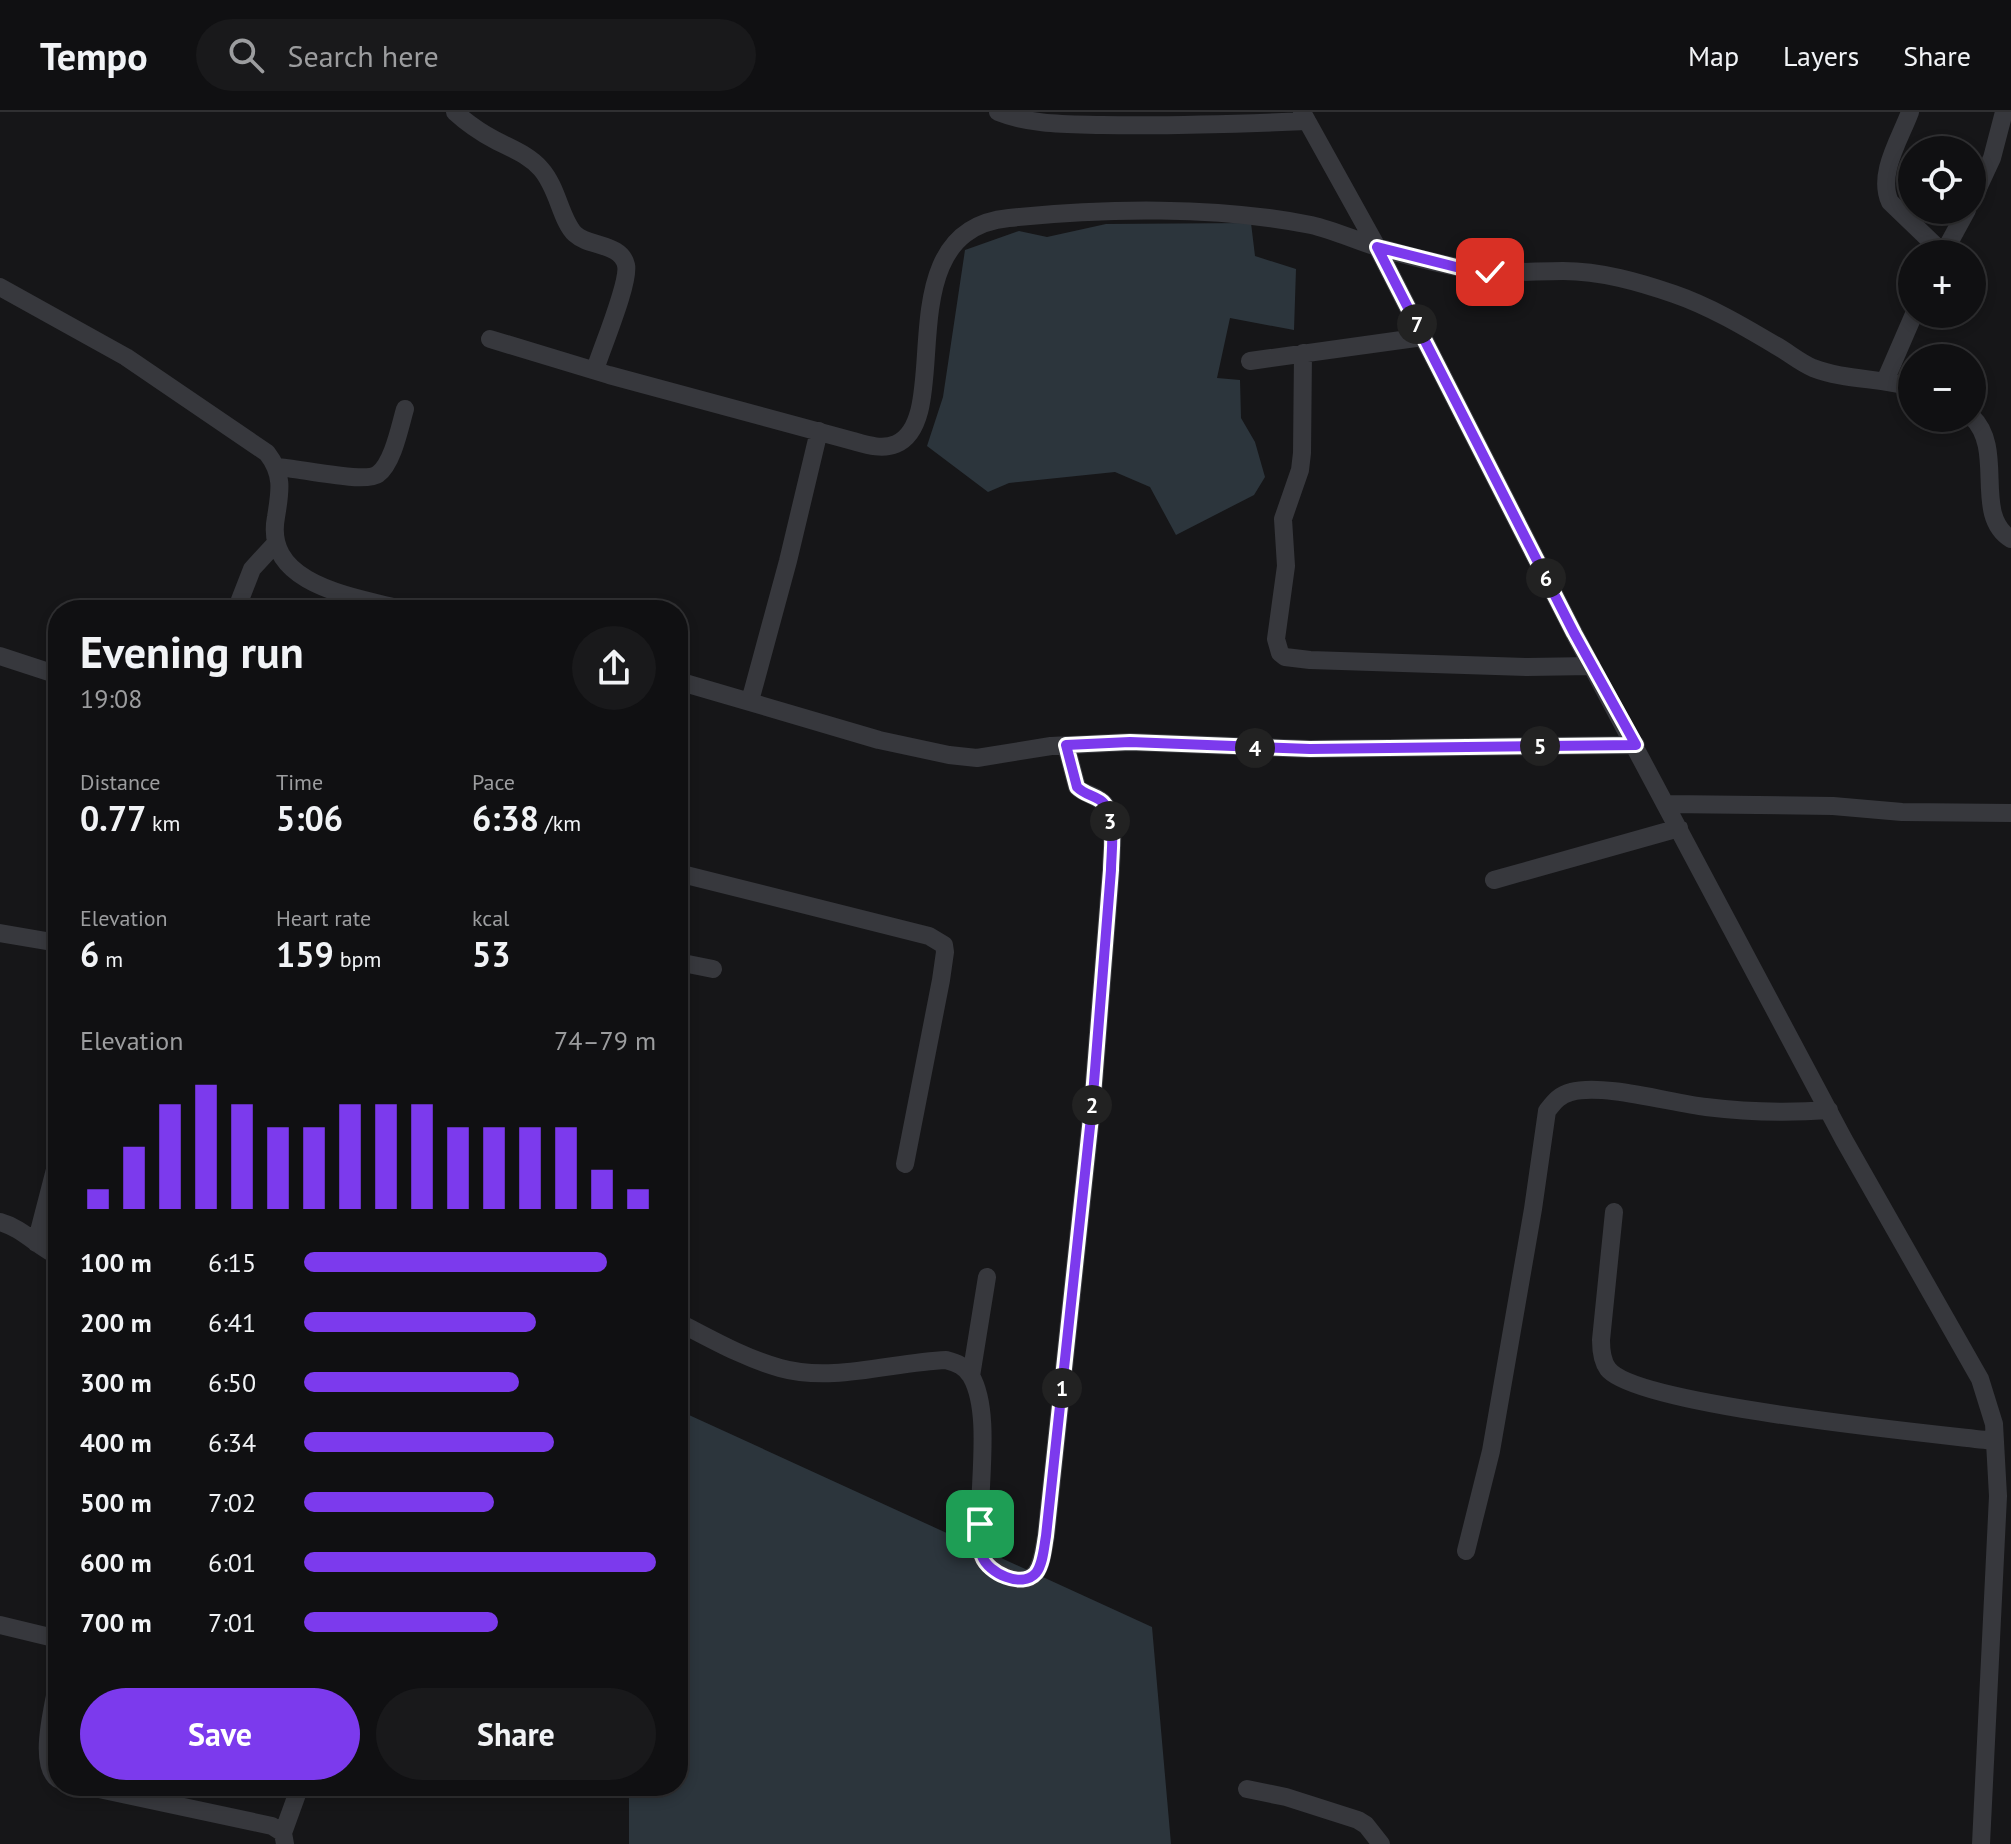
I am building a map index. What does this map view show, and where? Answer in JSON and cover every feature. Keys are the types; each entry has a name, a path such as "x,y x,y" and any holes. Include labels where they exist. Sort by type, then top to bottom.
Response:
{"street":[{"path":"455,112 482,133 533,161 553,185 571,230 578,237 615,251 623,258 627,267 624,283 595,370"},
{"path":"998,112 1010,117 1057,123 1178,125 1304,117 1377,247 1592,666 1829,1110 1980,1379 1994,1424 1998,1496 1981,1844"},
{"path":"1910,112 1888,170 1886,193 1890,202 1929,240"},
{"path":"1986,171 2004,112"},
{"path":"490,339 876,447 893,446 904,440 918,415 924,384 930,304 949,252 968,229 997,219 1050,214 1204,212 1314,226 1377,247 1460,268 1490,272 1588,273 1635,282 1713,310 1813,368 1898,384"},
{"path":"0,287 126,357 267,453 277,467 279,498 273,531 275,544 291,570 310,581 372,600"},
{"path":"1885,381 1908,328"},
{"path":"1250,361 1423,337"},
{"path":"1303,353 1301,462 1283,519 1286,566 1276,639 1280,653 1285,657 1310,660 1592,666"},
{"path":"277,467 352,478 378,475 394,446 405,409"},
{"path":"750,701 819,431"},
{"path":"1983,432 1988,449 1994,520 2003,534 2011,539"},
{"path":"240,600 252,569 275,544"},
{"path":"0,656 48,672"},
{"path":"688,684 879,740 977,758 1066,745 1130,742 1310,749 1636,745"},
{"path":"688,1327 781,1368 837,1371 946,1360 961,1364 971,1376 979,1397 982,1423 982,1557 996,1573 1023,1579 1033,1576 1038,1570 1046,1536 1092,1108 1111,870 1111,831 1107,807 1103,801 1077,787 1066,745"},
{"path":"1667,804 2011,813"},
{"path":"1494,880 1679,828"},
{"path":"688,876 929,936 944,945 941,980 905,1164"},
{"path":"0,933 48,941"},
{"path":"688,964 713,969"},
{"path":"1466,1551 1491,1451 1547,1111 1557,1098 1572,1091 1593,1090 1720,1109 1795,1113 1829,1110"},
{"path":"36,1243 48,1197"},
{"path":"1614,1212 1601,1340 1602,1355 1609,1370 1621,1379 1702,1402 1825,1422 1995,1441"},
{"path":"0,1222 12,1225 48,1250"},
{"path":"971,1376 987,1277"},
{"path":"0,1625 48,1637"},
{"path":"1247,1789 1350,1816 1366,1825 1381,1844"},
{"path":"132,1796 272,1826 284,1839"},
{"path":"284,1839 297,1796"}],"shaded area":[{"path":"1251,223 1255,256 1296,269 1294,330 1230,318 1217,378 1240,380 1241,418 1255,442 1265,477 1254,495 1176,535 1150,487 1115,472 1009,483 988,492 927,446 943,397 965,250 1019,231 1047,237 1106,224"},
{"path":"688,1415 1152,1627 1171,1844 629,1844 629,1796 688,1796"}],"route":[{"path":"980,1524 982,1557 996,1573 1023,1579 1033,1576 1038,1570 1046,1536 1092,1108 1111,870 1110,815 1103,801 1077,787 1066,745 1130,742 1310,749 1636,745 1574,633 1377,247 1460,268 1490,272"}]}
